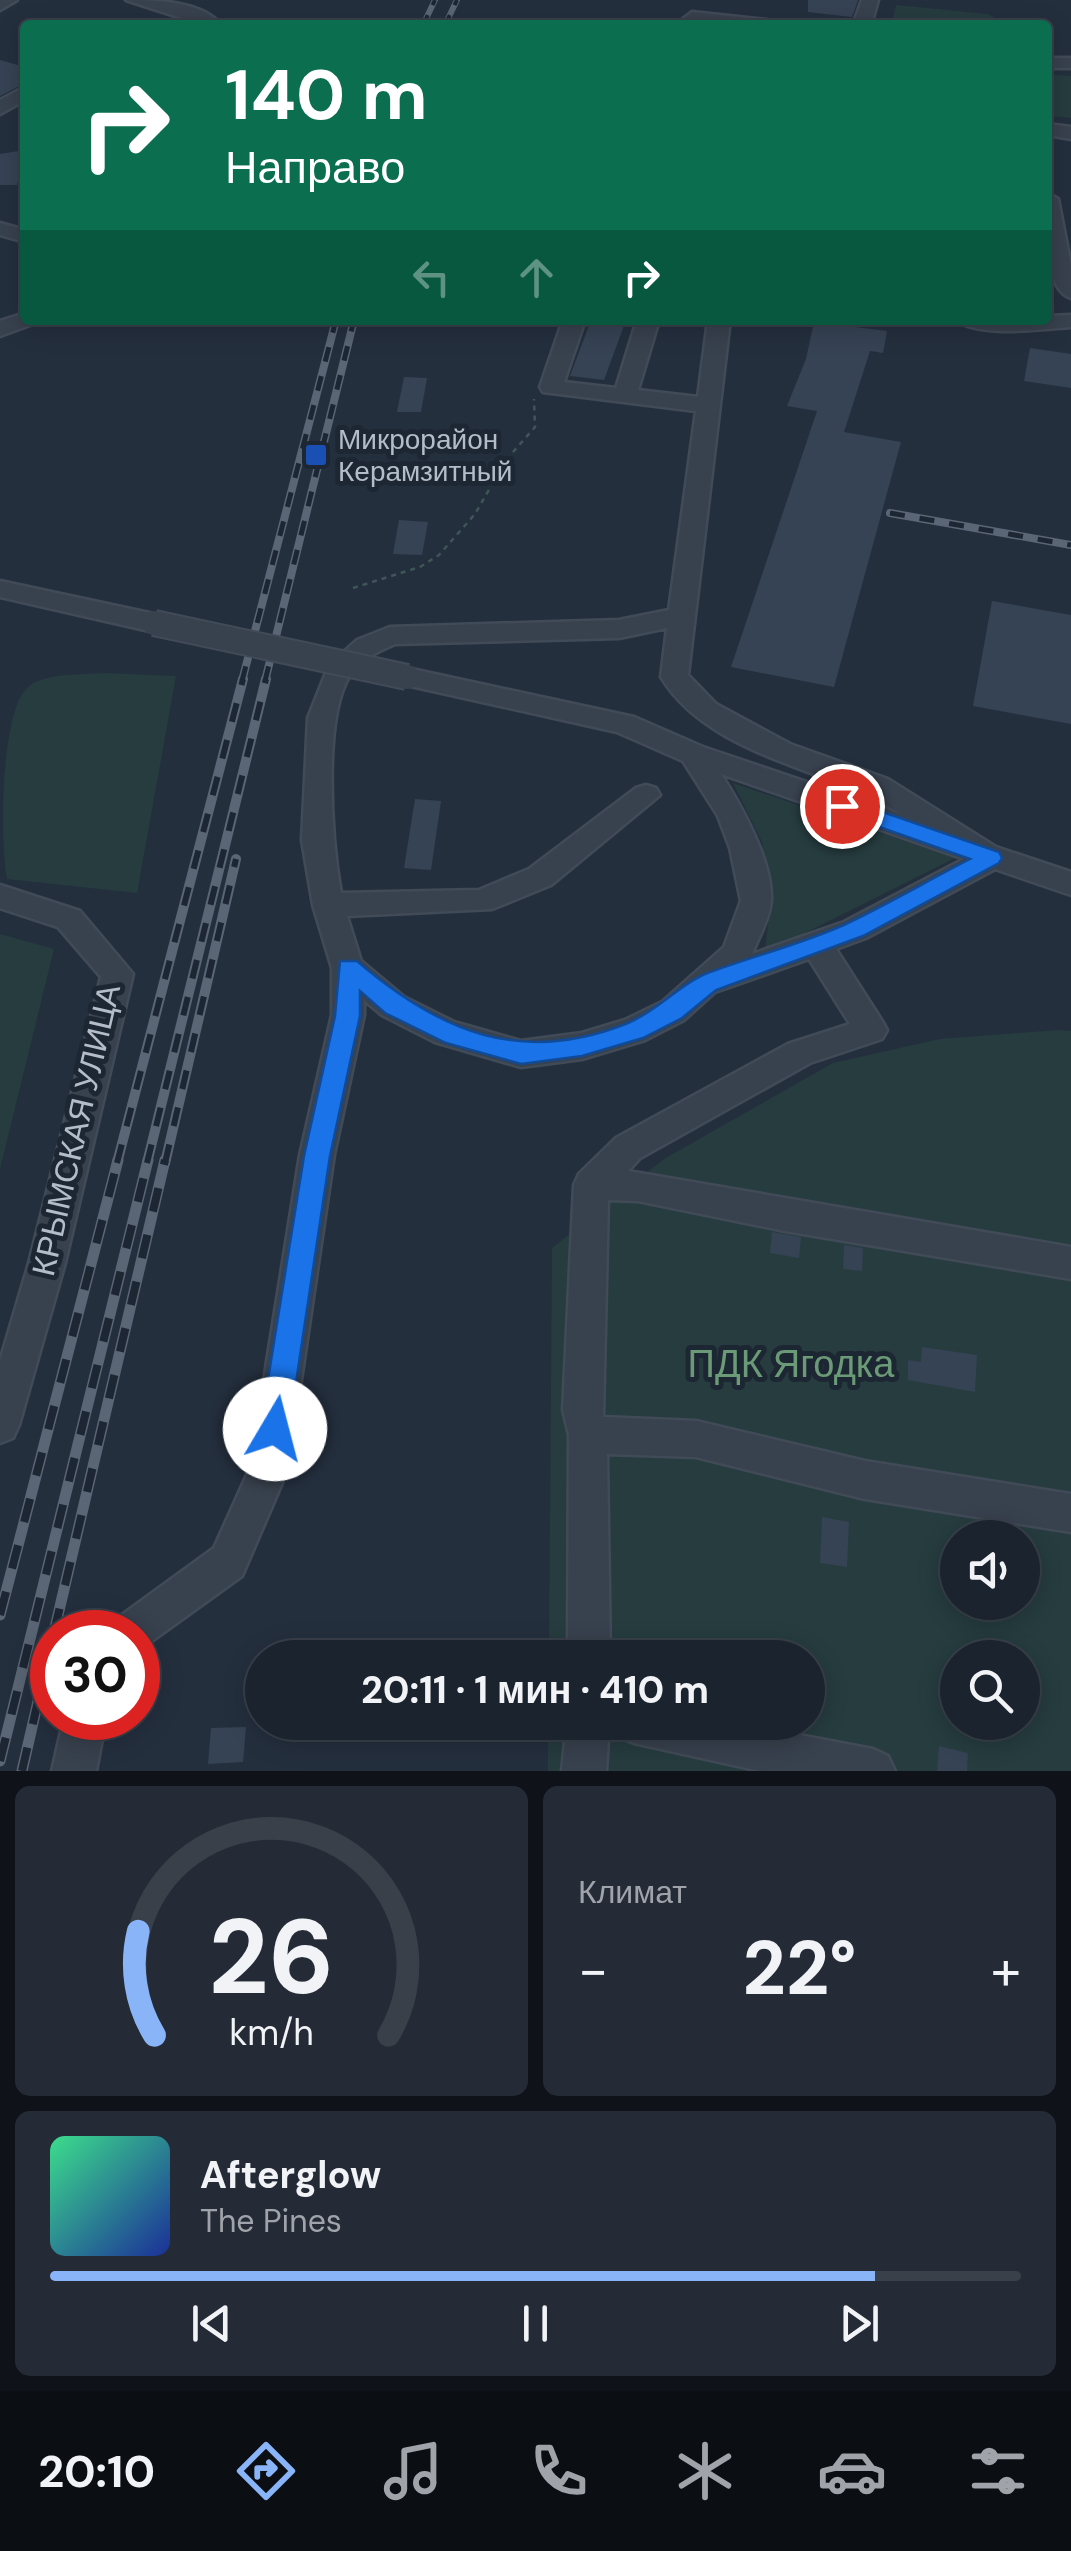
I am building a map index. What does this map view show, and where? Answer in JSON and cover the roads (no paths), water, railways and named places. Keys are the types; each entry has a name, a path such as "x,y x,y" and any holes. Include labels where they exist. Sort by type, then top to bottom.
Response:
{"street":[{"path":"0,5 9,0"},
{"path":"150,5 207,20"},
{"path":"689,20 769,19"},
{"path":"0,112 20,96"},
{"path":"1052,222 1059,262 1071,292"},
{"path":"572,325 551,388 707,405"},
{"path":"625,396 646,325"},
{"path":"717,325 674,678 706,710 780,751 878,786 991,858"},
{"path":"0,589 624,724 693,754 1071,884"},
{"path":"160,1613 228,1562 269,1469 317,1156 348,1016 348,968 328,905 318,840 322,718 338,672 366,646 390,636 619,629 679,617"},
{"path":"348,968 393,1006 446,1033 521,1054 582,1046 634,1031 673,1011 736,954 756,901 745,848 732,814 693,754"},
{"path":"328,905 481,901 540,877 646,795"},
{"path":"708,983 855,930 991,858"},
{"name":"КРЫМСКАЯ УЛИЦА","path":"0,896 69,919 117,974 47,1263 0,1425"},
{"path":"589,1640 588,1435 582,1410 591,1186 628,1148 799,1053 871,1030 816,944"},
{"path":"591,1186 638,1186 786,1216 1071,1263"},
{"path":"588,1435 696,1439 865,1480 1071,1513"},
{"path":"74,1771 80,1740"},
{"path":"584,1771 587,1740"},
{"path":"709,1740 873,1771"}],"railway":[{"path":"425,20 435,0"},
{"path":"447,20 457,0"},
{"path":"242,681 335,325"},
{"path":"265,681 353,325"},
{"path":"890,513 1071,545"},
{"path":"117,1163 243,679"},
{"path":"147,1163 266,679"},
{"path":"165,1163 236,859"},
{"path":"0,1615 118,1160"},
{"path":"0,1761 148,1160"},
{"path":"59,1610 165,1160"},
{"path":"22,1771 30,1736"}],"place":[{"name":"Микрорайон Керамзитный","path":"316,455"}],"park label":[{"name":"ПДК Ягодка","path":"791,1364"}]}
